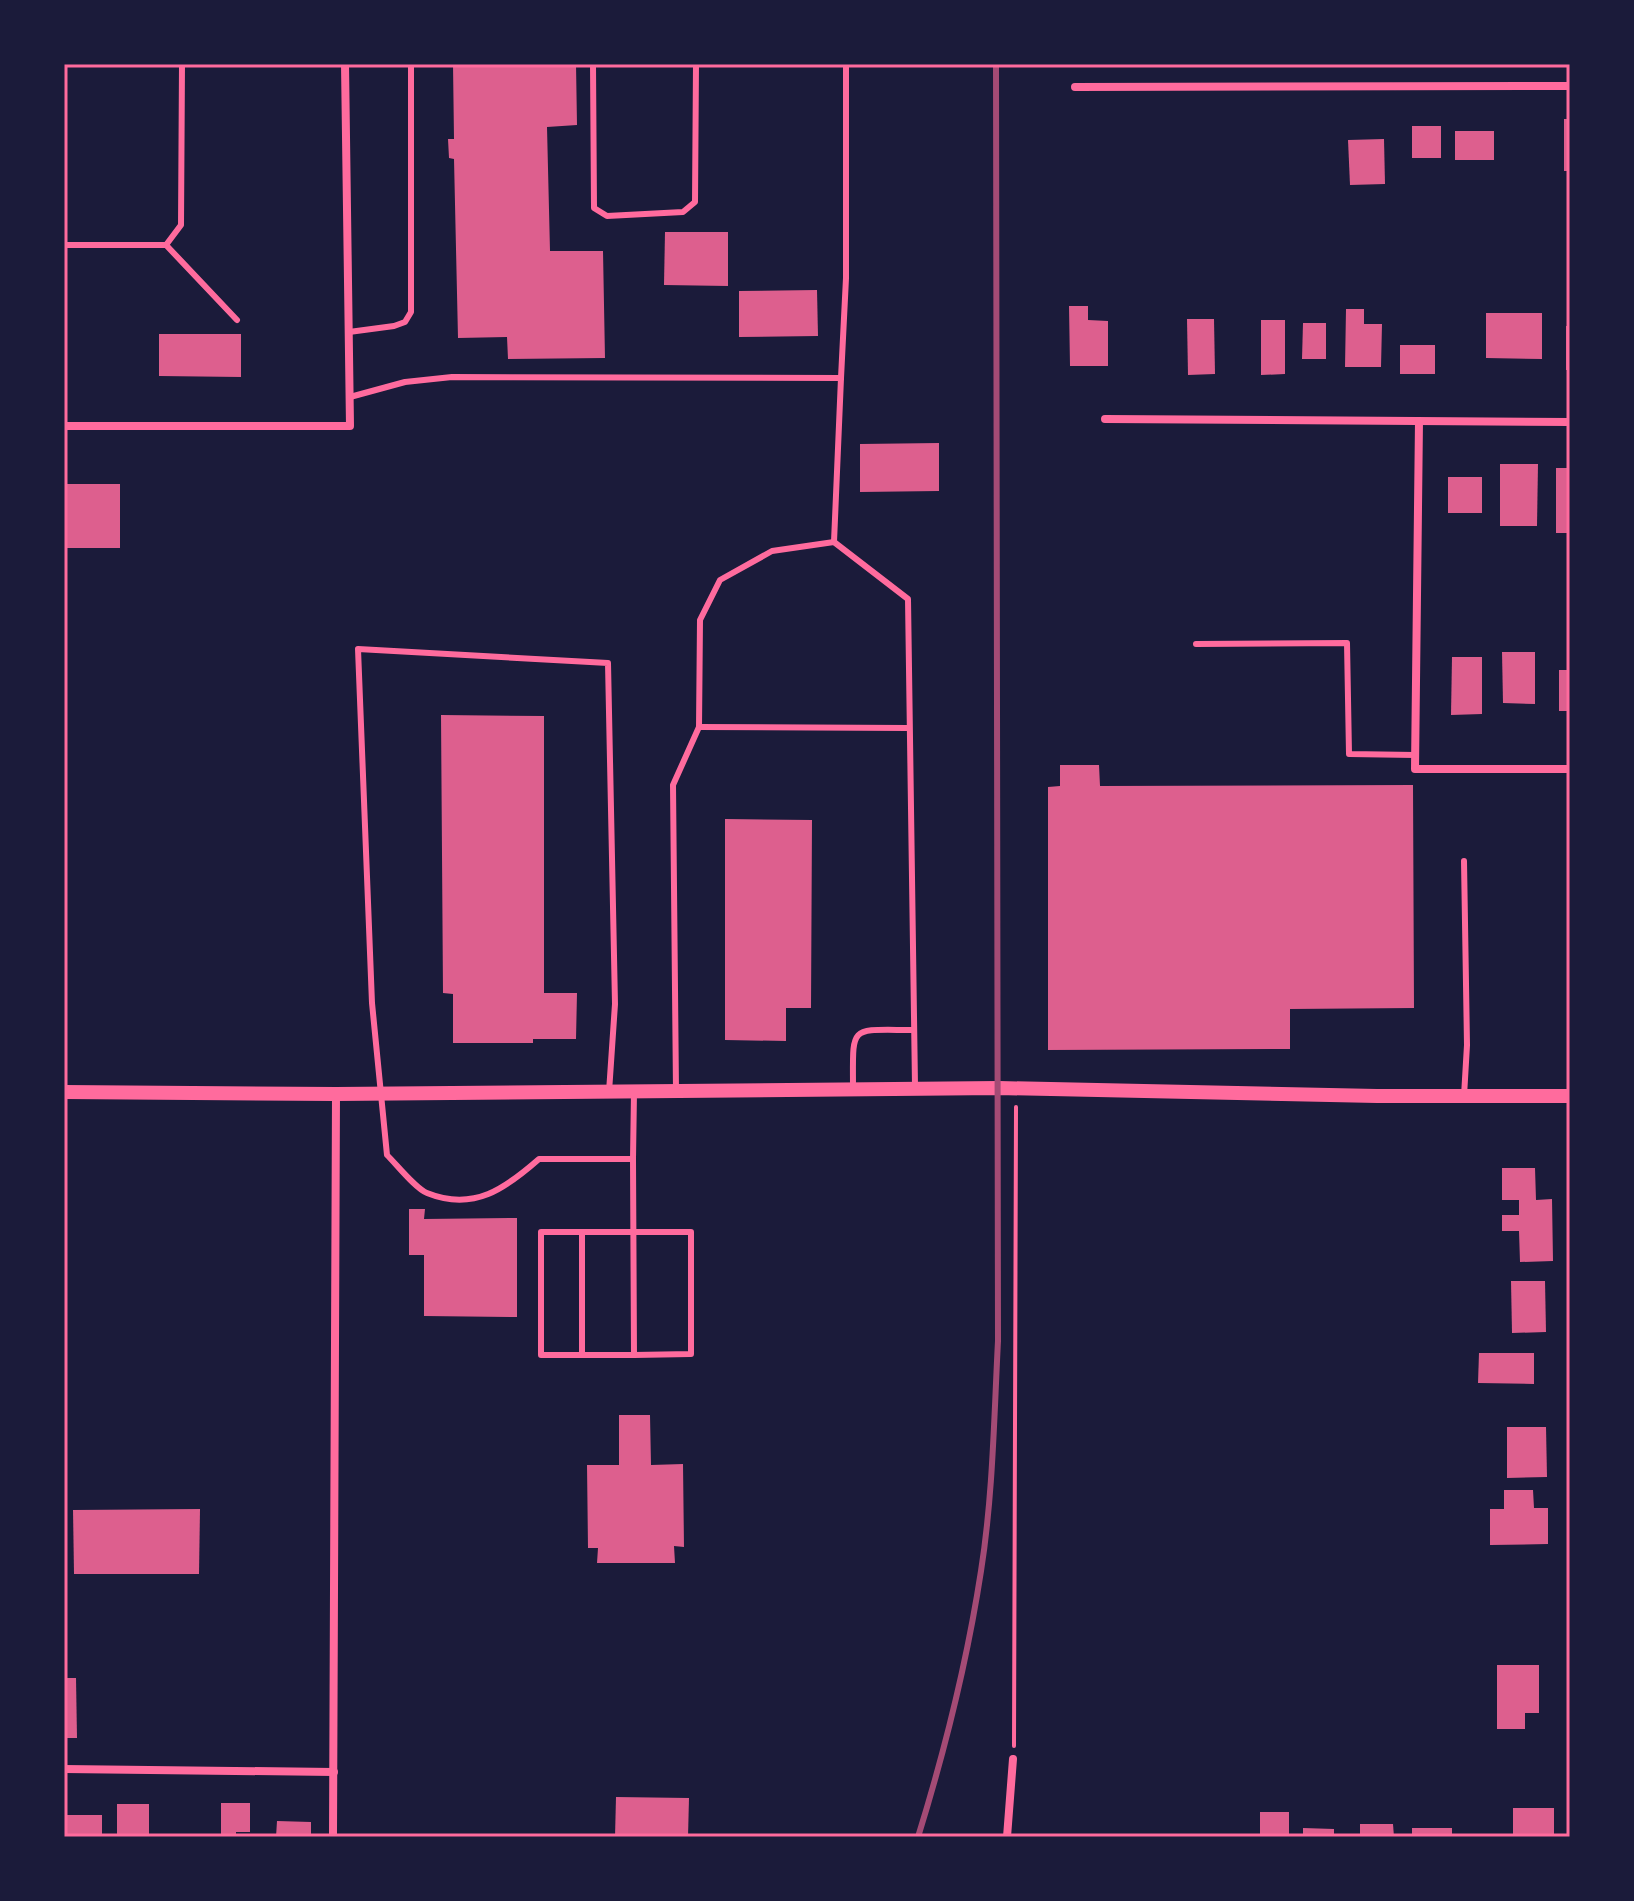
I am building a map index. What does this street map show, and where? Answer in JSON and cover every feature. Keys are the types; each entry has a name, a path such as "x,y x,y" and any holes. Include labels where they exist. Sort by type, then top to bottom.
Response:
{"street":[{"path":"64,426 350,426 345,64"},
{"path":"1075,87 1570,86"},
{"path":"1105,419 1570,422"},
{"path":"1419,421 1415,769 1570,769"},
{"path":"64,1092 336,1094 1016,1088 1570,1096"},
{"path":"333,1837 336,1094"},
{"path":"1007,1837 1013,1759"},
{"path":"64,1769 334,1772"}],"lane":[{"path":"166,245 181,225 182,64"},
{"path":"349,332 394,326 405,322 411,312 411,64"},
{"path":"593,64 594,208 607,216 683,212 695,202 696,64"},
{"path":"834,542 846,278 846,64"},
{"path":"64,245 166,245 237,320"},
{"path":"350,397 405,382 452,377 841,378"},
{"path":"676,1091 673,785 699,727 700,620 720,580 772,551 834,542 908,599 915,1088"},
{"path":"1196,644 1347,643 1349,754 1415,755"},
{"path":"609,1092 615,1004 608,663 358,649 372,1003 387,1155 425,1193 458,1199 486,1197 513,1182 539,1159 633,1159"},
{"path":"699,727 908,728"},
{"path":"1464,861 1467,1045 1464,1096"},
{"path":"853,1089 853,1042 857,1034 865,1030 914,1030"},
{"path":"634,1092 634,1355"},
{"path":"541,1232 582,1232 691,1232 691,1354 541,1355 541,1232"},
{"path":"582,1232 582,1355"}],"path":[{"path":"1013,1759 1016,1088"}],"building":[{"path":"453,64 576,64 577,125 547,127 550,251 603,251 605,358 508,359 507,337 458,338 454,159 449,158 448,139 454,139"},
{"path":"1564,119 1570,119 1570,171 1564,171"},
{"path":"1412,126 1441,126 1441,158 1412,158"},
{"path":"1455,131 1494,131 1494,160 1455,160"},
{"path":"1384,139 1385,184 1350,185 1348,140"},
{"path":"665,232 728,232 728,286 664,285"},
{"path":"817,290 818,336 739,337 739,291"},
{"path":"1069,306 1088,306 1088,320 1108,321 1108,366 1070,366"},
{"path":"1346,309 1364,309 1364,324 1382,324 1381,367 1345,367"},
{"path":"1486,313 1542,313 1542,359 1486,358"},
{"path":"1187,319 1214,319 1215,374 1188,375"},
{"path":"1261,320 1285,320 1285,374 1261,375"},
{"path":"1303,323 1326,323 1326,359 1302,359"},
{"path":"1566,326 1570,326 1570,370 1566,370"},
{"path":"159,334 241,334 241,377 159,376"},
{"path":"1400,345 1435,345 1435,374 1400,374"},
{"path":"939,443 939,491 860,492 860,444"},
{"path":"1500,464 1538,464 1537,526 1500,526"},
{"path":"1556,468 1570,468 1570,533 1556,533"},
{"path":"1448,477 1482,477 1482,513 1448,513"},
{"path":"64,484 120,484 120,548 64,548"},
{"path":"1502,652 1535,652 1535,704 1503,703"},
{"path":"1452,657 1482,657 1482,714 1451,715"},
{"path":"1559,670 1570,670 1570,711 1559,711"},
{"path":"441,715 544,716 544,993 577,993 576,1039 533,1039 533,1043 453,1043 453,994 443,993"},
{"path":"1060,765 1099,765 1100,786 1413,785 1414,1008 1290,1009 1290,1049 1048,1050 1048,787 1060,786"},
{"path":"725,819 812,820 811,1008 786,1008 786,1041 725,1040"},
{"path":"1502,1168 1535,1168 1536,1200 1552,1199 1553,1261 1520,1262 1519,1231 1502,1231 1502,1215 1519,1215 1519,1200 1502,1200"},
{"path":"409,1209 425,1209 424,1219 517,1218 517,1317 424,1316 424,1255 409,1255"},
{"path":"1511,1281 1545,1281 1546,1332 1512,1333"},
{"path":"1479,1353 1534,1353 1534,1384 1478,1383"},
{"path":"619,1415 650,1415 651,1465 683,1464 684,1547 674,1546 675,1563 597,1563 598,1548 588,1548 587,1465 619,1465"},
{"path":"1507,1427 1546,1427 1547,1477 1507,1478"},
{"path":"1504,1490 1533,1490 1534,1508 1548,1508 1548,1544 1490,1545 1490,1509 1504,1509"},
{"path":"200,1509 199,1574 74,1574 73,1510"},
{"path":"1497,1665 1539,1665 1539,1713 1525,1713 1525,1729 1497,1729"},
{"path":"64,1678 76,1678 77,1738 64,1738"},
{"path":"616,1797 689,1798 688,1837 615,1837"},
{"path":"221,1803 250,1803 250,1832 236,1832 236,1837 221,1837"},
{"path":"117,1804 149,1804 149,1835 117,1835"},
{"path":"1513,1808 1554,1808 1554,1837 1513,1837"},
{"path":"1260,1812 1289,1812 1289,1837 1260,1837"},
{"path":"64,1815 102,1815 102,1837 64,1837"},
{"path":"277,1821 311,1822 311,1837 276,1837"},
{"path":"1360,1824 1393,1824 1394,1837 1360,1837"},
{"path":"1303,1828 1334,1829 1334,1837 1303,1837"},
{"path":"1412,1828 1452,1828 1452,1837 1412,1837"}],"railway":[{"path":"918,1837 954,1706 981,1571 991,1485 998,1341 996,64"}]}
